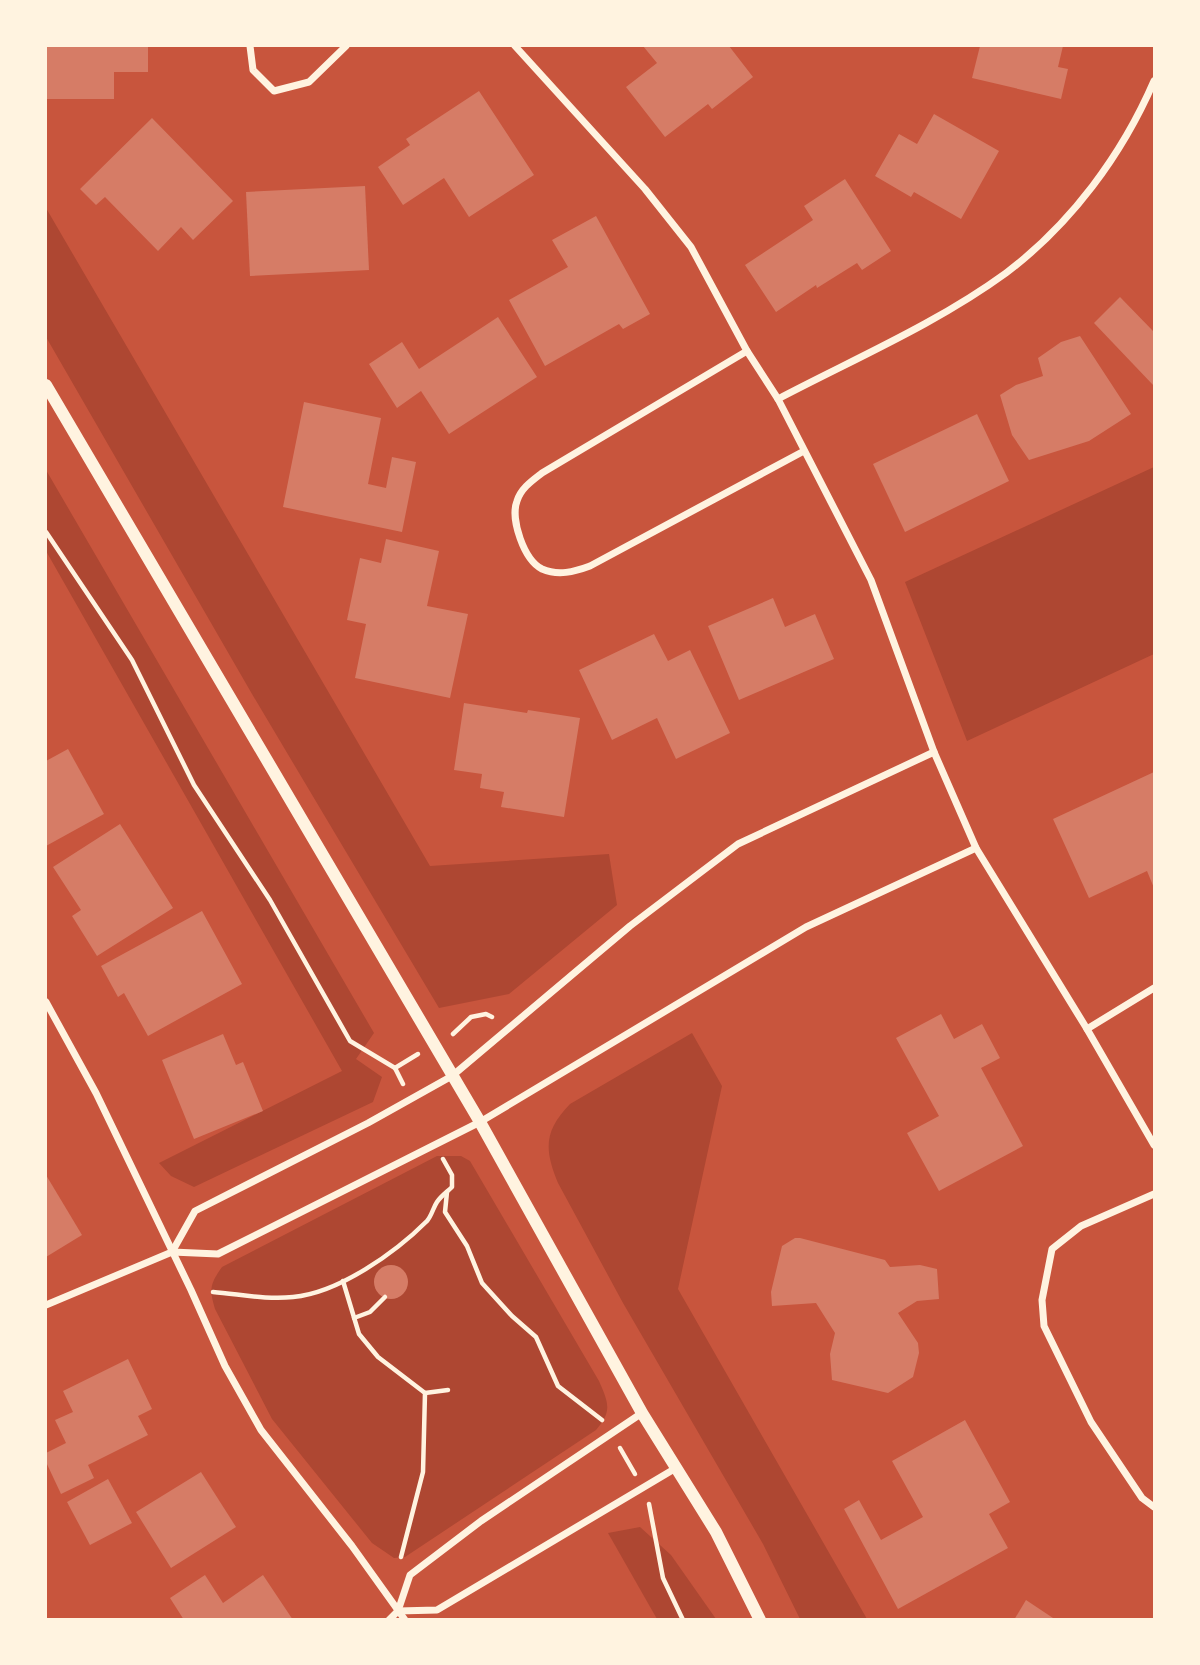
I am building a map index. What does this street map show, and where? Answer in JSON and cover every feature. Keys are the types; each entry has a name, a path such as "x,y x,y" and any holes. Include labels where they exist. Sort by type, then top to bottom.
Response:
{"street":[{"path":"250,46 253,70 274,91 309,82 346,46"},
{"path":"515,46 636,179 691,247 747,351 778,399 871,580 934,752 976,848 1087,1029 1154,1145"},
{"path":"778,399 953,308 1031,253 1063,221 1108,165 1128,134 1154,81"},
{"path":"747,351 542,473 526,486 517,500 514,518 520,538 529,554 540,568 555,573 573,572 590,566 804,451"},
{"path":"46,385 480,1122 642,1413 716,1532 760,1619"},
{"path":"172,1252 195,1210 368,1123 452,1076 630,926 738,844 934,752"},
{"path":"46,1305 172,1252 218,1254 480,1122 806,927 976,848"},
{"path":"1087,1029 1154,988"},
{"path":"46,1002 96,1093 225,1366 261,1430 405,1619"},
{"path":"1154,1194 1081,1226 1052,1249 1042,1300 1044,1326 1091,1422 1143,1498 1154,1507"},
{"path":"389,1619 398,1611 410,1575 481,1521 642,1413"},
{"path":"398,1611 437,1610 676,1468"}],"path":[{"path":"46,532 132,660 194,785 270,900 350,1041 395,1068 411,1099"},
{"path":"191,1290 291,1297 304,1296 343,1281 404,1242 430,1218 438,1200 452,1187 452,1175 435,1144"},
{"path":"447,1192 445,1212 467,1246 482,1283 512,1316 536,1337 558,1386 597,1416 611,1433 648,1495 663,1578 683,1619"},
{"path":"343,1281 359,1334 378,1357 425,1393 448,1390"},
{"path":"354,1318 370,1312 385,1297"},
{"path":"410,1575 400,1562 423,1472 425,1393"}],"shaded area":[{"path":"46,208 430,866 609,854 617,905 509,994 439,1008 252,694 46,337"},
{"path":"1154,467 1154,654 967,741 905,582"},
{"path":"46,470 374,1033 356,1059 382,1077 373,1102 194,1187 171,1176 159,1163 342,1071 46,551"},
{"path":"692,1033 722,1086 678,1289 867,1619 800,1619 763,1544 623,1303 553,1171 549,1150 551,1132 570,1104"},
{"path":"437,1156 461,1156 470,1161 599,1381 607,1412 596,1430 405,1557 394,1558 372,1543 272,1419 215,1309 212,1287 222,1267"},
{"path":"640,1527 671,1555 716,1619 657,1619 608,1533"}],"building":[{"path":"46,46 148,46 148,72 114,72 114,99 46,99"},
{"path":"643,46 729,46 753,77 712,109 708,104 665,137 626,87 657,63"},
{"path":"980,46 1063,46 1058,67 1068,69 1061,99 972,78"},
{"path":"479,91 534,175 469,217 444,178 403,205 378,167 410,145 406,139"},
{"path":"934,114 999,151 961,219 914,192 911,197 875,176 899,134 917,144"},
{"path":"152,118 233,201 193,240 181,227 158,251 105,197 96,205 80,189"},
{"path":"845,179 891,251 862,270 857,263 817,288 816,285 776,312 745,265 813,220 804,206"},
{"path":"365,186 369,270 250,276 246,192"},
{"path":"596,216 650,314 623,329 619,324 545,366 509,300 568,267 552,240"},
{"path":"1120,297 1154,332 1154,386 1094,323"},
{"path":"498,317 537,377 449,434 421,391 397,408 369,364 402,342 419,369"},
{"path":"1080,336 1131,414 1089,441 1029,460 1012,435 1000,395 1016,385 1043,376 1038,358 1061,342"},
{"path":"304,402 381,418 368,484 386,488 392,457 416,462 402,532 283,507"},
{"path":"977,414 1009,481 905,532 873,464"},
{"path":"386,539 439,551 427,606 468,614 450,698 355,678 366,624 347,620 360,558 381,563"},
{"path":"773,598 785,627 815,614 834,659 739,700 708,626"},
{"path":"654,634 668,661 690,650 730,733 676,759 657,718 612,740 579,670"},
{"path":"464,703 580,718 564,817 501,807 504,792 480,788 482,774 454,770"},
{"path":"68,749 104,814 46,846 46,761"},
{"path":"1154,772 1154,888 1147,871 1089,898 1053,819"},
{"path":"120,824 173,908 97,956 72,916 81,910 53,867"},
{"path":"202,911 242,984 148,1036 124,993 118,997 101,966"},
{"path":"941,1014 954,1039 982,1024 1000,1058 981,1068 1023,1146 939,1191 907,1133 939,1116 896,1038"},
{"path":"223,1034 236,1065 243,1062 263,1111 194,1139 162,1060"},
{"path":"46,1175 82,1235 46,1257"},
{"path":"795,1238 885,1260 890,1267 920,1265 937,1269 939,1299 917,1301 898,1313 918,1343 919,1353 913,1377 888,1393 832,1380 830,1354 835,1333 816,1303 772,1306 771,1292 782,1246"},
{"path":"391,1265 403,1270 408,1282 403,1294 391,1299 379,1294 374,1282 379,1270"},
{"path":"128,1359 152,1409 138,1416 148,1435 88,1465 94,1478 61,1494 46,1462 46,1453 66,1443 55,1420 73,1412 63,1391"},
{"path":"965,1420 1010,1502 989,1514 1008,1548 898,1609 844,1509 859,1500 881,1540 923,1517 892,1461"},
{"path":"201,1472 236,1527 171,1568 136,1512"},
{"path":"108,1479 132,1523 90,1545 67,1502"},
{"path":"205,1575 223,1603 263,1575 293,1620 184,1620 170,1598"},
{"path":"1026,1600 1056,1620 1014,1620"}]}
